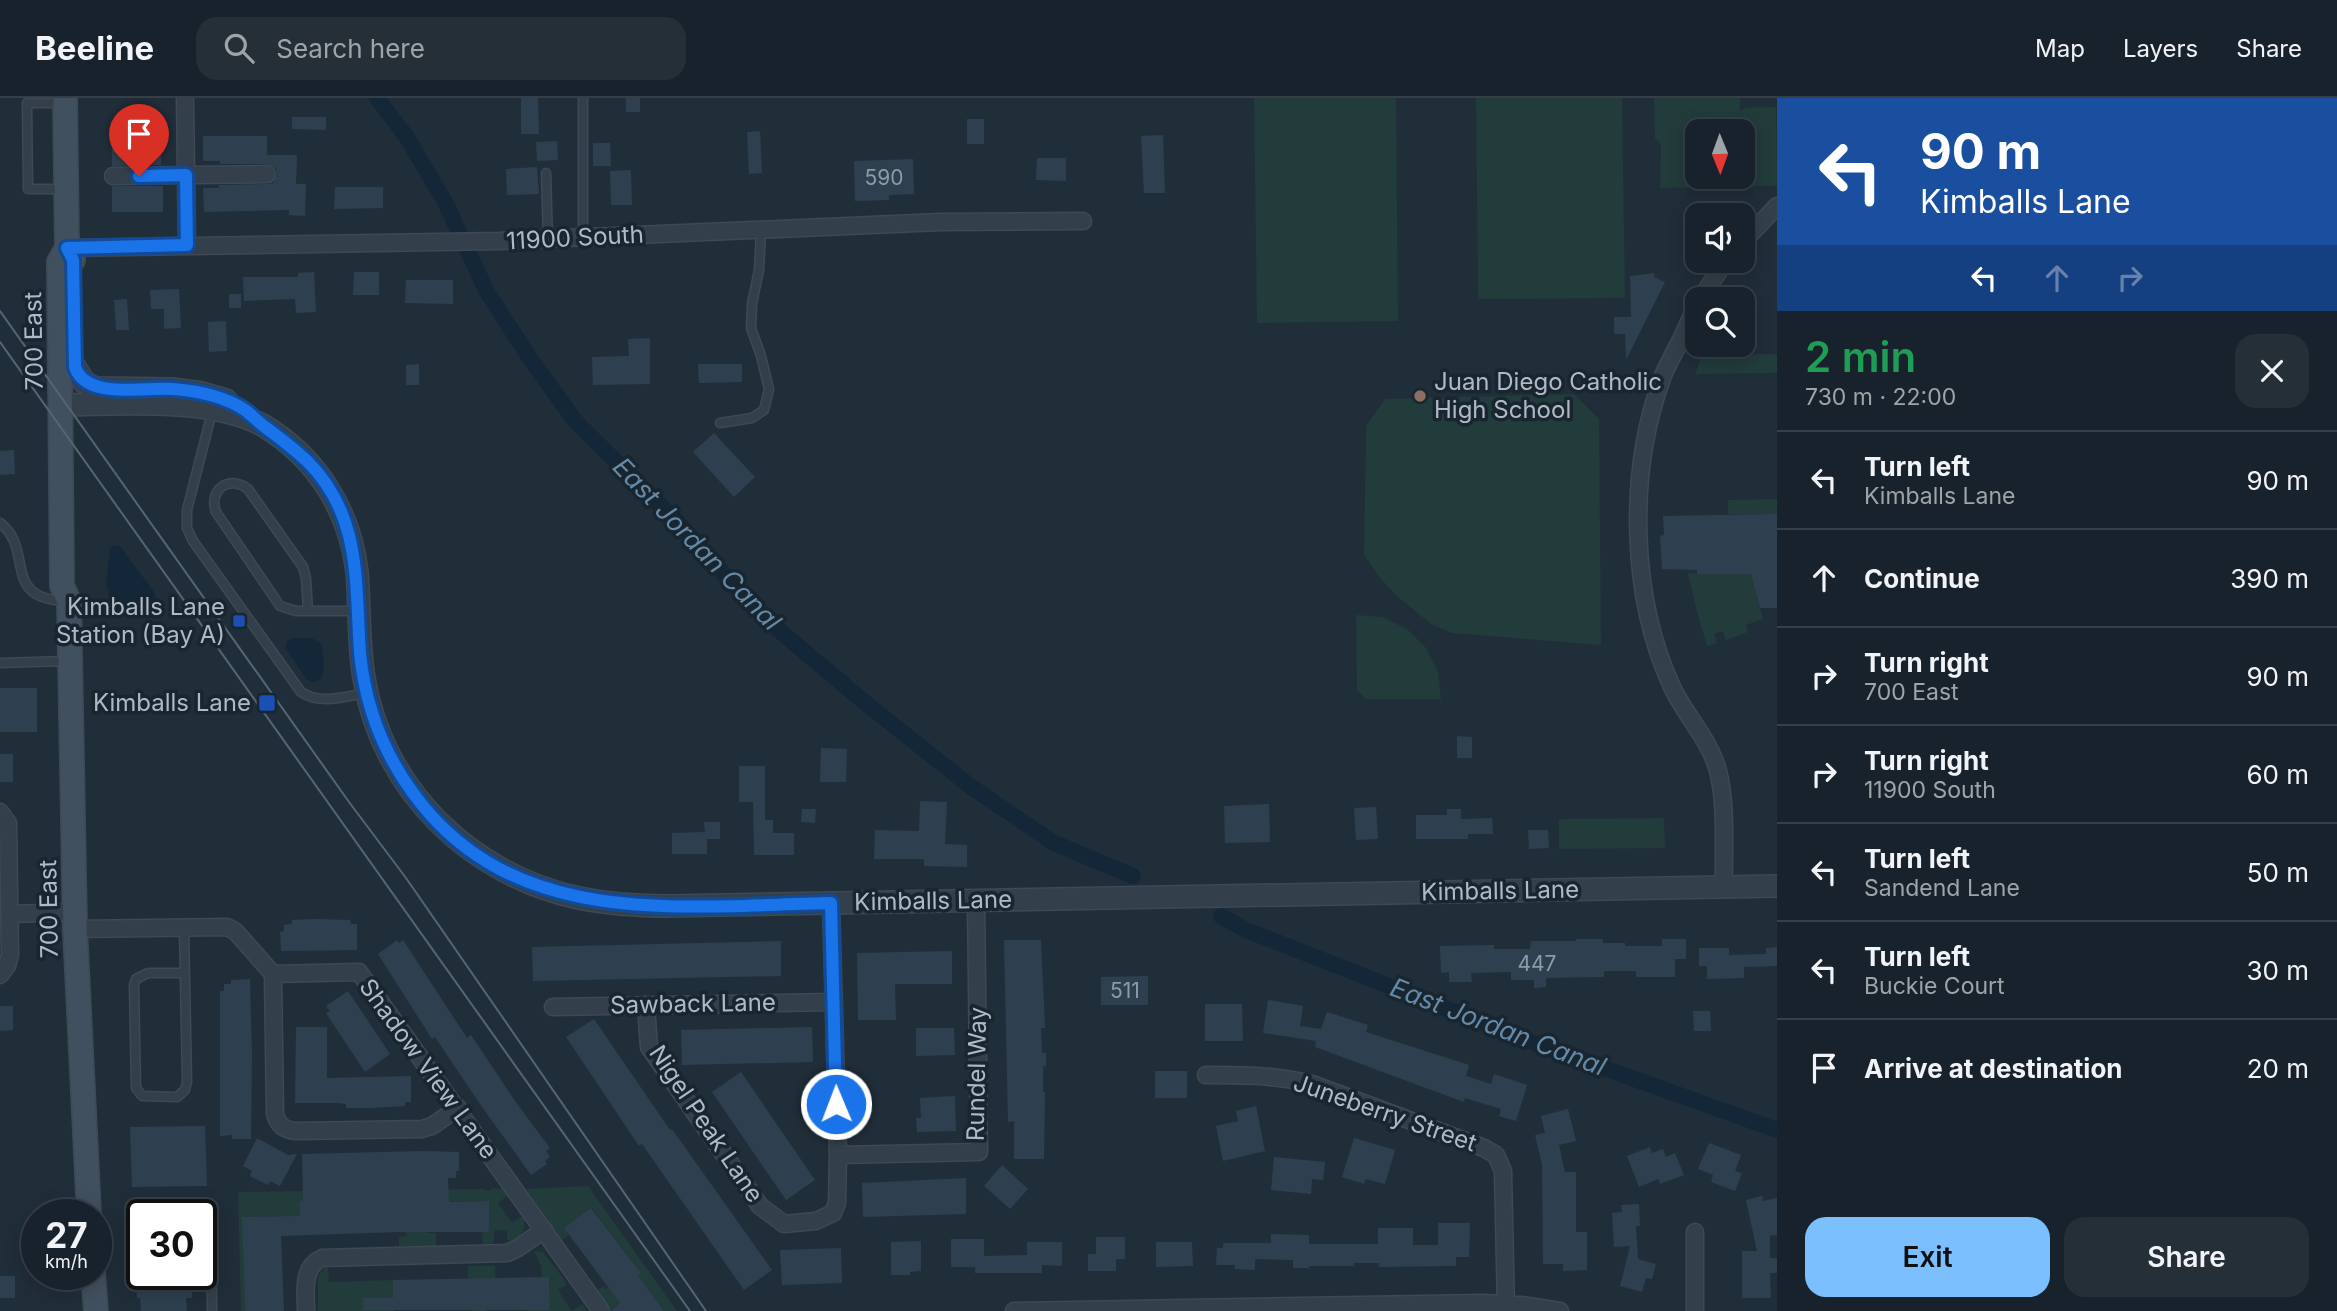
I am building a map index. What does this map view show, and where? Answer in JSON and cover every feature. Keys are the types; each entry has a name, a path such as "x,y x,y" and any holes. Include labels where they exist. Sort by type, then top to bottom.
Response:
{"main road":[{"name":"700 East","path":"65,100 67,248 73,260 75,367 68,410"},
{"name":"700 East","path":"67,248 60,262 68,410 62,586 69,601 75,921 88,1199"},
{"path":"94,1290 96,1311"}],"street":[{"path":"185,98 187,245"},
{"path":"113,176 267,174"},
{"path":"1755,229 1777,206"},
{"name":"11900 South","path":"67,248 479,241 940,222 1083,221"},
{"path":"1685,331 1662,380 1652,416 1641,472 1638,530 1644,591 1659,652 1672,688 1717,768 1722,792 1724,887"},
{"path":"75,367 83,382 95,388 172,389 213,396 245,410 262,425"},
{"name":"Kimballs Lane","path":"68,410 181,405 224,412 262,425 309,463 328,485 335,498 353,550 361,660 367,693 376,724 402,778 429,814 461,844 512,875 578,898 621,904 668,906 1777,886"},
{"name":"Kimballs Lane","path":"68,410 176,413 262,425"},
{"path":"0,975 9,961 10,914 8,823 1,813"},
{"name":"Rundel Way","path":"838,1155 979,1152 976,900"},
{"path":"831,903 838,1155"},
{"path":"10,914 75,921 227,927 235,931 273,974 275,1114 284,1128 296,1131 422,1129 432,1126 458,1108"},
{"name":"Shadow View Lane","path":"273,974 359,972 601,1311"},
{"name":"Sawback Lane","path":"553,1007 834,1002"},
{"name":"Nigel Peak Lane","path":"646,1005 649,1047 760,1206 784,1224 816,1221 832,1213 837,1202 838,1155"},
{"name":"Juneberry Street","path":"1206,1075 1263,1075 1312,1084 1496,1155 1503,1171 1506,1307"},
{"path":"306,1311 307,1273 313,1262 322,1258 507,1253 544,1230"},
{"path":"1695,1232 1695,1311"},
{"path":"1014,1311 1506,1307 1560,1311"}],"lane":[{"path":"583,98 583,237"},
{"path":"65,100 27,103 28,189 66,189"},
{"path":"547,173 548,239"},
{"path":"720,423 752,418 764,410 769,389 751,328 761,231"},
{"path":"211,416 187,510 187,528 193,541 301,692 312,698 325,700 367,693"},
{"path":"308,611 305,572 248,489 237,483 219,488 213,500 216,512 280,606 290,611 308,611 359,611"},
{"path":"0,523 8,530 11,539 11,573"},
{"path":"20,592 45,600 69,601"},
{"path":"0,663 70,661"},
{"path":"184,927 185,973 186,1090 177,1097 142,1097 136,1088 136,979 148,974 185,973"},
{"path":"212,1290 212,1311"}],"green space":[{"path":"1254,98 1396,98 1398,321 1257,323"},
{"path":"1476,98 1622,98 1625,298 1478,299"},
{"path":"1654,98 1740,98 1740,111 1745,108 1776,107 1777,186 1755,186 1755,119 1685,119 1685,188 1660,188 1661,145 1655,138"},
{"path":"1755,354 1777,354 1777,373 1695,374 1701,357 1755,357"},
{"path":"1574,394 1599,419 1601,645 1452,633 1431,624 1398,597 1364,555 1366,426 1385,399"},
{"path":"1777,499 1777,514 1748,514 1742,517 1742,514 1728,514 1728,500"},
{"path":"1688,573 1751,574 1763,619 1746,625 1748,632 1726,640 1723,631 1714,634 1717,643 1707,646"},
{"path":"1356,615 1383,617 1407,629 1426,648 1438,672 1441,699 1366,699 1357,690"},
{"path":"1664,818 1665,848 1559,849 1559,819"},
{"path":"588,1186 677,1311 664,1311 645,1285 612,1311 597,1290 604,1286 606,1289 609,1287 614,1294 641,1273 592,1208 564,1228 569,1235 562,1240 526,1189"},
{"path":"492,1188 506,1189 508,1192 498,1203 512,1223 524,1218 522,1232 511,1241 507,1239 507,1231 495,1230 493,1243 483,1245 482,1232 489,1232 489,1201 427,1202 427,1233 436,1233 436,1246 399,1246 399,1237 406,1236 406,1232 300,1201 301,1232 281,1220 280,1216 243,1217 245,1311 241,1311 238,1192 488,1191"},
{"path":"534,1251 543,1252 564,1279 566,1285 558,1290 572,1311 512,1311 550,1309 549,1277 542,1277 541,1266"},
{"path":"468,1266 495,1266 495,1278 486,1279 487,1311 472,1311"},
{"path":"328,1268 329,1282 393,1280 394,1311 318,1311 318,1276"},
{"path":"582,1304 587,1311 572,1311"}],"water":[{"path":"119,545 154,592 156,597 153,601 126,603 110,597 106,584 110,549"},
{"path":"293,638 312,638 322,645 323,671 318,681 307,680 286,649 286,642"}],"building":[{"path":"521,98 538,98 539,134 521,134"},
{"path":"626,98 640,98 640,112 626,112"},
{"path":"292,117 326,117 326,130 292,129"},
{"path":"967,119 984,119 984,144 967,144"},
{"path":"760,131 762,173 749,174 747,132"},
{"path":"1163,135 1165,193 1144,193 1141,136"},
{"path":"203,136 267,136 267,155 297,155 296,184 306,184 305,216 289,215 289,210 204,212 203,188 268,184 273,183 277,175 276,168 268,164 220,164 220,161 203,161"},
{"path":"112,137 161,139 161,165 112,166"},
{"path":"557,141 558,160 537,161 536,142"},
{"path":"593,143 610,143 611,166 593,166"},
{"path":"1037,158 1066,158 1066,181 1036,180"},
{"path":"913,159 914,194 889,195 889,200 855,201 854,161"},
{"path":"537,167 539,194 507,195 506,169"},
{"path":"631,170 632,205 611,205 610,171"},
{"path":"112,186 163,186 163,212 112,212"},
{"path":"335,187 383,187 383,208 334,209"},
{"path":"314,272 316,312 296,313 295,299 244,301 243,277 298,277 298,273"},
{"path":"354,272 379,272 379,295 353,295"},
{"path":"1655,273 1654,277 1665,282 1626,360 1625,334 1614,334 1614,317 1631,317 1630,276"},
{"path":"406,280 453,280 453,304 405,303"},
{"path":"179,289 181,328 164,329 164,309 151,309 150,290"},
{"path":"229,294 241,294 241,308 229,308"},
{"path":"127,299 129,330 116,330 114,300"},
{"path":"226,321 227,351 209,352 208,322"},
{"path":"650,338 650,384 593,385 592,357 629,356 628,339"},
{"path":"419,364 419,385 406,385 406,365"},
{"path":"698,364 742,364 742,382 699,383"},
{"path":"714,433 755,477 734,497 693,452"},
{"path":"14,450 15,474 0,475 0,451"},
{"path":"1777,514 1777,608 1760,608 1751,574 1697,574 1697,570 1662,569 1660,536 1664,535 1663,516"},
{"path":"0,688 37,688 37,732 0,732"},
{"path":"1457,736 1472,737 1472,758 1457,758"},
{"path":"821,748 847,749 846,782 820,782"},
{"path":"0,754 13,754 13,782 0,782"},
{"path":"739,766 765,766 765,820 773,820 773,833 794,833 794,855 754,855 753,802 739,802"},
{"path":"920,801 947,802 945,844 967,845 967,867 924,866 924,859 874,859 875,830 919,831"},
{"path":"1269,804 1270,842 1225,843 1224,806"},
{"path":"1376,807 1378,839 1356,840 1354,808"},
{"path":"802,809 816,809 815,823 801,822"},
{"path":"1447,809 1461,809 1461,819 1492,818 1493,834 1468,834 1468,839 1416,839 1416,815 1447,815"},
{"path":"704,822 720,822 720,839 707,839 707,854 672,854 672,833 705,832"},
{"path":"1528,830 1548,830 1549,848 1529,849"},
{"path":"292,920 350,920 351,924 357,924 357,950 281,951 280,932 284,931 284,925 292,924"},
{"path":"1603,939 1603,943 1625,943 1625,946 1662,946 1662,939 1686,939 1686,959 1675,959 1675,977 1636,977 1636,971 1604,971 1604,977 1546,978 1546,987 1534,988 1534,980 1511,980 1511,972 1471,973 1472,982 1449,982 1449,972 1441,973 1440,946 1494,945 1494,949 1530,949 1531,941"},
{"path":"397,940 399,943 403,940 467,1038 471,1035 550,1148 546,1151 550,1157 545,1161 547,1164 531,1175 435,1037 432,1039 378,954"},
{"path":"1004,940 1041,940 1045,1028 1041,1028 1042,1053 1046,1053 1046,1066 1043,1066 1044,1159 1014,1159 1014,1121 1008,1122"},
{"path":"781,941 781,976 533,981 532,947"},
{"path":"1777,947 1777,966 1744,967 1744,978 1707,979 1707,966 1699,966 1699,948 1729,948 1729,955 1766,954 1766,948"},
{"path":"952,951 952,984 895,984 896,1020 858,1020 857,953"},
{"path":"1148,976 1148,1005 1101,1005 1101,977"},
{"path":"250,979 251,1139 232,1139 232,1135 220,1136 220,991 224,991 224,984 231,984 231,980"},
{"path":"348,991 390,1054 365,1072 326,1013 330,1011 326,1006"},
{"path":"1268,1000 1303,1006 1300,1026 1321,1029 1327,1012 1368,1025 1366,1032 1469,1065 1466,1076 1491,1084 1494,1074 1527,1085 1516,1121 1499,1116 1501,1109 1465,1098 1464,1102 1315,1047 1316,1041 1263,1033"},
{"path":"1205,1004 1242,1004 1243,1041 1205,1041"},
{"path":"0,1006 13,1006 13,1030 0,1031"},
{"path":"1693,1011 1710,1011 1711,1031 1694,1031"},
{"path":"594,1019 670,1130 672,1129 772,1270 744,1290 642,1144 639,1146 566,1037"},
{"path":"296,1027 327,1027 327,1078 411,1076 411,1102 405,1102 405,1106 370,1108 346,1108 346,1104 338,1103 295,1103"},
{"path":"812,1027 813,1062 682,1065 681,1030"},
{"path":"916,1028 954,1028 955,1055 916,1056"},
{"path":"1155,1071 1187,1071 1187,1098 1155,1098"},
{"path":"741,1072 815,1180 786,1200 712,1092"},
{"path":"955,1096 956,1131 917,1132 916,1118 921,1118 920,1098"},
{"path":"1256,1106 1265,1151 1223,1161 1216,1126 1238,1121 1236,1111"},
{"path":"1568,1109 1576,1141 1559,1145 1565,1172 1576,1172 1576,1232 1587,1232 1587,1270 1563,1271 1563,1264 1543,1264 1542,1165 1535,1135 1545,1133 1541,1116"},
{"path":"205,1126 207,1186 132,1187 130,1127"},
{"path":"257,1138 288,1155 297,1154 280,1186 270,1181 268,1185 250,1176 252,1171 243,1166"},
{"path":"1354,1138 1395,1150 1385,1184 1366,1179 1364,1184 1342,1177"},
{"path":"1709,1143 1741,1155 1735,1171 1742,1173 1735,1191 1711,1182 1713,1175 1698,1169"},
{"path":"1650,1147 1652,1153 1663,1149 1666,1157 1675,1153 1684,1175 1660,1184 1658,1179 1639,1187 1627,1156"},
{"path":"459,1152 459,1171 456,1171 456,1178 448,1178 449,1202 489,1201 489,1232 281,1236 284,1311 245,1311 242,1217 300,1216 300,1201 303,1201 302,1154"},
{"path":"1274,1157 1325,1162 1323,1180 1312,1179 1311,1194 1271,1190"},
{"path":"1002,1165 1028,1189 1010,1209 984,1186"},
{"path":"966,1178 966,1214 863,1217 862,1183"},
{"path":"1762,1196 1763,1201 1777,1198 1777,1235 1770,1236 1770,1258 1777,1258 1777,1273 1770,1273 1771,1298 1742,1298 1742,1251 1757,1251 1746,1200"},
{"path":"1639,1204 1640,1226 1636,1226 1638,1259 1656,1264 1652,1279 1646,1278 1642,1292 1620,1286 1630,1246 1614,1247 1612,1213 1622,1212 1621,1205"},
{"path":"591,1208 641,1273 638,1276 664,1311 611,1311 620,1303 564,1228"},
{"path":"1438,1223 1470,1223 1469,1257 1456,1257 1456,1266 1379,1267 1379,1263 1354,1263 1354,1266 1293,1268 1293,1260 1255,1259 1255,1270 1235,1269 1235,1265 1216,1265 1217,1248 1223,1248 1223,1243 1271,1243 1271,1234 1309,1235 1309,1244 1378,1244 1378,1228 1413,1228 1413,1245 1438,1245"},
{"path":"1096,1237 1125,1237 1125,1259 1116,1259 1116,1271 1088,1271 1088,1254 1096,1254"},
{"path":"951,1239 984,1239 984,1256 1027,1255 1027,1242 1062,1242 1062,1266 1042,1265 1042,1273 975,1273 975,1267 951,1267"},
{"path":"921,1241 921,1271 910,1272 910,1275 891,1275 891,1242"},
{"path":"1156,1242 1192,1242 1193,1266 1156,1267"},
{"path":"841,1248 842,1283 782,1285 780,1250"},
{"path":"0,1276 15,1276 15,1298 0,1298"},
{"path":"549,1277 550,1310 363,1310 363,1298 393,1298 393,1280"},
{"path":"137,1290 192,1290 192,1298 186,1298 187,1311 141,1311 140,1298 137,1298"}],"waterway":[{"name":"East Jordan Canal","path":"377,98 406,136 445,202 487,292 533,363 576,422 681,526 762,616 974,789 1054,843 1133,876"},
{"name":"East Jordan Canal","path":"1221,916 1246,930 1534,1043 1777,1130"}],"tram line":[{"path":"0,311 406,878 706,1311"},
{"path":"0,342 690,1311"}],"place":[{"name":"Juan Diego Catholic High School","path":"1420,396"},
{"name":"Kimballs Lane Station (Bay A)","path":"239,621"},
{"name":"Kimballs Lane","path":"267,703"}],"route":[{"path":"139,176 186,175 187,245 67,248 73,260 76,373 83,382 95,388 172,389 224,399 245,410 294,449 328,485 339,506 353,550 361,660 376,724 402,778 429,814 461,844 494,866 530,883 599,902 644,906 831,903 836,1104"}]}
